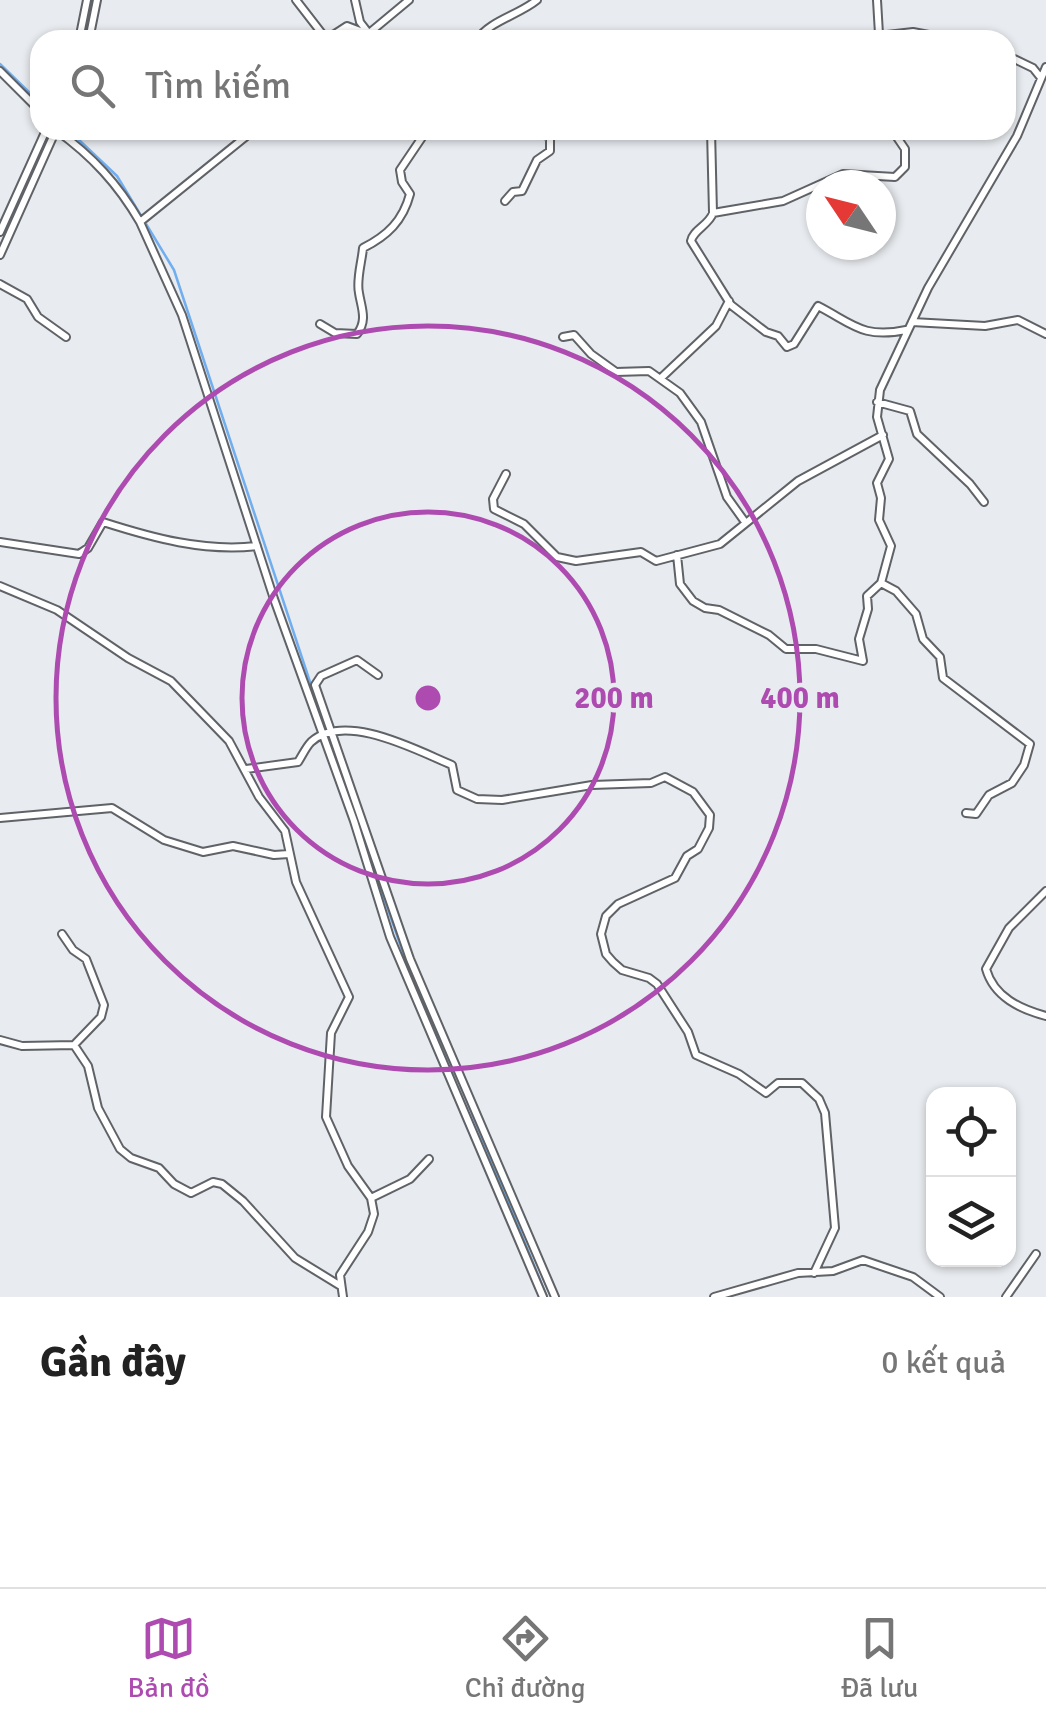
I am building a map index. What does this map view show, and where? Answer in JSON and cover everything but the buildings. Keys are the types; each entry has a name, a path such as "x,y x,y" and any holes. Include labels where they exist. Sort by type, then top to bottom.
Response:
{"street":[{"path":"80,30 87,0"},
{"path":"91,30 97,0"},
{"path":"296,0 319,30"},
{"path":"355,0 358,19 366,30"},
{"path":"378,30 409,0"},
{"path":"484,30 517,15 537,0"},
{"path":"877,0 879,30"},
{"path":"1016,61 1033,68 1041,78"},
{"path":"1033,68 1046,65"},
{"path":"1016,138 1046,65"},
{"path":"0,71 30,101"},
{"path":"0,232 41,140"},
{"path":"0,255 52,140"},
{"path":"68,140 124,194 163,267 257,546 400,933 555,1297"},
{"path":"141,221 242,140"},
{"path":"320,324 339,334 357,334 362,328 364,303 358,294 363,248 380,241 400,221 410,194 400,170 420,140"},
{"path":"505,201 513,192 522,191 537,160 550,150 550,140"},
{"path":"711,140 713,212 691,242 729,302 766,332 778,336 787,347 794,344 818,306 856,329 878,334 910,326 985,326 1018,320 1046,334"},
{"path":"713,212 783,201 843,174 895,177 905,166 905,149 899,140"},
{"path":"677,554 680,584 700,607 719,610 769,635 786,649 816,649 862,662 860,640 868,608 866,596 881,583 891,546 878,515 881,498 877,483 890,462 877,402 928,288 1015,140"},
{"path":"0,284 27,299 38,317 66,337"},
{"path":"661,378 716,326 729,302"},
{"path":"563,337 574,335 591,354 616,372 644,370 680,394 702,422 726,498 745,522"},
{"path":"877,402 910,412 917,434 984,502"},
{"path":"506,474 493,500 494,509 524,524 557,557 576,561 641,552 656,561 720,544 798,481 882,435"},
{"path":"0,542 79,554 88,548 103,522 190,545 257,546"},
{"path":"881,583 896,590 914,612 923,639 940,657 943,678 1030,744 1024,766 1012,783 989,794 980,811 966,813"},
{"path":"0,586 66,615 180,688 229,741 259,797 285,831 289,854 314,924 348,996 332,1029 326,1117 348,1166 371,1198 373,1224 344,1265 339,1285 343,1297"},
{"path":"378,675 357,660 317,680 327,734 390,937 543,1297"},
{"path":"246,769 298,762 310,744 327,734 348,731 402,742 454,766 457,790 477,799 507,800 592,786 651,783 665,777 696,796 710,813 709,828 696,852 688,856 675,878 611,909 602,925 602,944 622,970 657,984 685,1027 696,1055 739,1074 766,1092 781,1082 802,1083 818,1099 825,1112 835,1228 814,1273"},
{"path":"0,818 112,808 164,840 202,852 233,846 274,856 289,854"},
{"path":"1046,891 1009,928 986,969 998,992 1015,1005 1046,1016"},
{"path":"0,1040 22,1046 74,1045 101,1017 104,1005 86,959 73,950 62,934"},
{"path":"432,1038 444,1036"},
{"path":"74,1045 90,1072 100,1114 124,1154 159,1168 174,1184 190,1192 214,1182 222,1184 248,1206 295,1258 339,1285"},
{"path":"371,1198 410,1179 429,1159"},
{"path":"1006,1297 1036,1254"},
{"path":"714,1297 798,1273 828,1272 869,1260 891,1272 912,1277 940,1297"}],"waterway":[{"path":"0,64 30,93"},
{"path":"79,140 117,176 174,270 345,788"},
{"path":"360,829 408,967 547,1297"}]}
